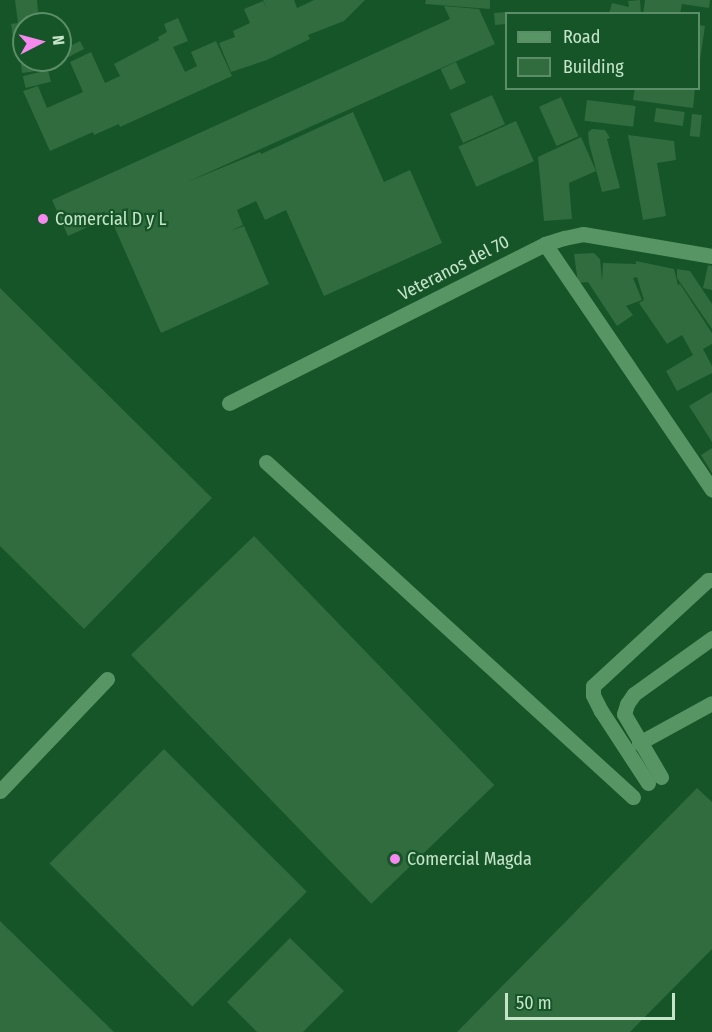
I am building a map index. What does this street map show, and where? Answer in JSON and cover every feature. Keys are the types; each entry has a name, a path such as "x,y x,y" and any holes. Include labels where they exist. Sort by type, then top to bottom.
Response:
{"street":[{"name":"Veteranos del 70","path":"229,403 545,244 583,234 712,256"},
{"path":"545,244 712,490"},
{"path":"266,462 633,797"},
{"path":"712,580 708,580 593,686 593,695 601,711 655,780 624,714 634,694 712,638"},
{"path":"0,791 106,679"},
{"path":"639,743 712,703"}],"building":[{"path":"15,0 37,0 38,12 17,12"},
{"path":"263,0 294,0 297,8 314,0 365,0 344,21 308,35 310,39 267,60 231,72 219,43 235,37 233,31 250,23 244,9 263,1 268,11"},
{"path":"426,0 490,0 490,9 425,4"},
{"path":"640,0 641,12 610,12 612,3 629,7 628,1"},
{"path":"645,0 710,0 709,8 682,4 680,12 643,12"},
{"path":"444,6 479,9 495,44 187,182 260,152 261,154 353,112 384,182 410,170 442,243 324,296 286,210 265,220 256,201 237,210 243,225 230,231 244,226 269,284 161,333 110,217 68,236 52,200 450,19"},
{"path":"505,12 505,24 495,25 494,13"},
{"path":"178,18 188,41 173,47 185,72 197,66 191,52 216,41 232,76 120,127 119,124 94,135 93,132 50,151 23,91 38,86 47,108 83,92 72,67 72,61 91,52 105,83 120,76 114,64 159,40 158,37 167,32 164,24"},
{"path":"700,25 705,26 700,60"},
{"path":"80,41 84,49 72,55 72,45"},
{"path":"456,62 466,83 450,90 441,69"},
{"path":"48,72 51,82 26,88 23,76"},
{"path":"635,90 695,90 693,108 633,100"},
{"path":"492,95 505,124 463,143 450,114"},
{"path":"561,97 578,136 557,146 539,107"},
{"path":"587,100 636,106 633,127 584,121"},
{"path":"656,108 685,112 683,126 654,122"},
{"path":"692,114 702,115 700,137 690,136"},
{"path":"516,121 534,161 476,187 458,147"},
{"path":"592,129 605,130 610,138 607,139 620,188 602,192 589,143 588,132"},
{"path":"628,135 674,141 676,160 657,163 666,216 643,220"},
{"path":"581,137 596,171 569,183 572,219 544,221 538,157"},
{"path":"594,253 600,259 602,281 603,263 636,264 636,261 674,269 678,285 680,284 712,333 712,344 703,349 712,366 712,373 677,391 666,371 693,355 682,335 667,344 639,303 644,300 637,277 633,278 642,300 626,306 633,315 617,326 588,282 578,283 574,254"},
{"path":"708,265 712,266 712,290 703,288"},
{"path":"677,269 690,271 712,304 712,329 677,278"},
{"path":"0,288 212,498 84,629 0,546"},
{"path":"712,392 712,442 689,406"},
{"path":"712,448 712,473 701,455"},
{"path":"254,536 494,785 371,904 131,655"},
{"path":"164,749 307,892 192,1006 49,864"},
{"path":"697,788 712,802 712,949 630,1032 457,1032"},
{"path":"0,921 114,1032 0,1032"},
{"path":"290,938 344,991 303,1032 257,1032 227,1002"}],"place":[{"name":"Comercial D y L","path":"43,219"},
{"name":"Comercial Magda","path":"395,859"}]}
